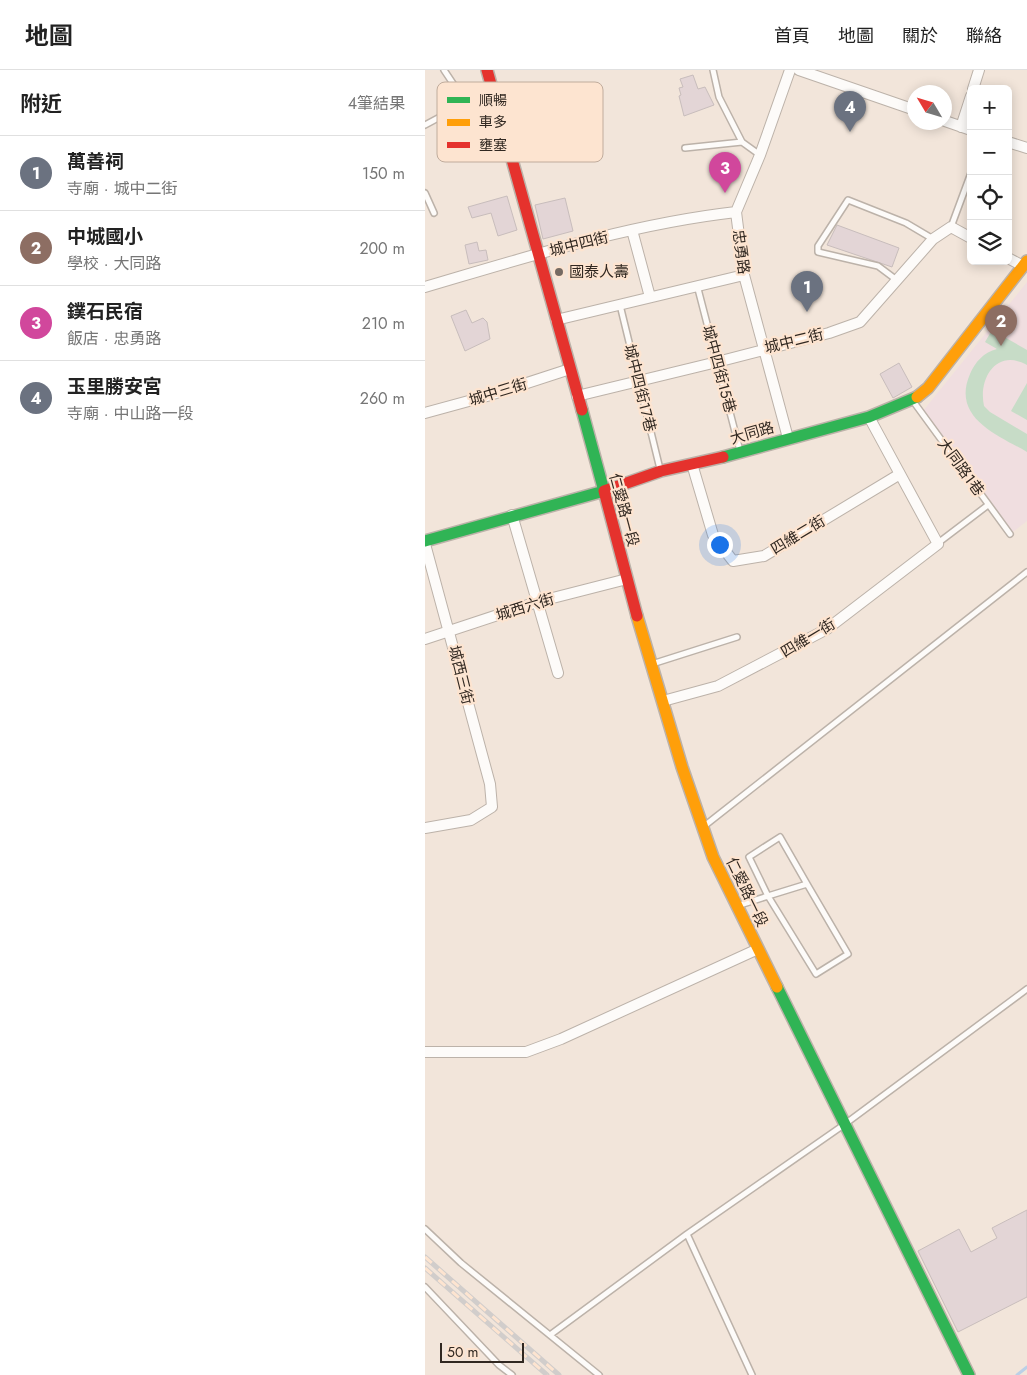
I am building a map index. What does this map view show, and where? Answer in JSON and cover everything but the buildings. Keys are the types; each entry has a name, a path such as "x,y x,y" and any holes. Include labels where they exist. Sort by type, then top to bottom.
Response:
{"main road":[{"name":"仁愛路一段","path":"513,162 651,664 713,857 968,1375"},
{"name":"大同路","path":"425,543 512,515 604,491 661,471 741,453 788,438 869,417 913,400 928,388 1025,263"}],"street":[{"name":"忠勇路","path":"788,438 743,274 736,212 760,155 790,70"},
{"path":"799,70 907,107"},
{"path":"974,85 979,70"},
{"path":"952,123 966,128"},
{"path":"1012,143 1027,148"},
{"name":"城中四街","path":"425,287 538,254 632,230 692,217 736,212"},
{"path":"951,227 967,236"},
{"name":"城中二街","path":"577,396 829,333 860,322 933,239 951,227"},
{"path":"632,230 650,296"},
{"path":"1012,259 1025,263"},
{"path":"556,320 743,274"},
{"name":"城中三街","path":"425,413 487,396 570,368"},
{"path":"869,417 938,544"},
{"name":"四維二街","path":"692,464 713,535 733,561 764,556 900,474"},
{"path":"512,515 558,673"},
{"name":"城西三街","path":"425,543 490,784 493,807 471,820 425,828"},
{"name":"四維一街","path":"663,701 718,686 827,629 938,544"},
{"name":"城西六街","path":"425,639 537,602 627,579"},
{"path":"425,1052 526,1052 561,1040 758,949"}],"lane":[{"path":"444,70 452,82"},
{"path":"713,70 719,97 742,142 760,155"},
{"path":"425,125 437,119"},
{"path":"685,148 742,142"},
{"path":"951,227 970,175"},
{"path":"425,193 434,213"},
{"path":"898,281 877,266 817,252 818,246 848,200 906,223 933,239"},
{"name":"城中四街15巷","path":"697,285 741,453"},
{"name":"城中四街17巷","path":"620,304 637,382 661,471"},
{"name":"大同路1巷","path":"913,400 1010,534"},
{"name":"四維一街","path":"938,544 988,505"},
{"path":"702,827 1027,572"},
{"path":"651,664 737,637"},
{"path":"780,837 848,954 816,974 768,896 749,857 780,837"},
{"path":"737,906 807,884"},
{"path":"550,1335 687,1234 845,1124 1027,989"},
{"path":"425,1229 461,1263 599,1375"},
{"path":"687,1234 752,1375"},
{"path":"425,1288 510,1374"}],"shaded area":[{"path":"1027,282 1027,521 1010,534 923,411"}],"green space":[{"path":"992,330 1027,350 1027,365 1007,360 999,363 992,369 984,385 984,406 990,412 1027,434 1027,452 1003,439 981,423 972,414 967,402 966,389 972,370 984,355 997,349 985,342"},
{"path":"1027,383 1027,420 1011,411"}],"waterway":[{"path":"1017,1375 1027,1367"}],"railway":[{"path":"425,1257 559,1375"},
{"path":"425,1268 547,1375"}],"traffic: fast":[{"path":"723,457 869,417 917,397"},
{"path":"425,541 604,491 582,410"},
{"path":"777,987 969,1375"}],"traffic: slow":[{"path":"917,397 928,388 1027,261"},
{"path":"637,616 682,767 713,857 777,987"}],"traffic: jam":[{"path":"487,70 490,82"},
{"path":"513,162 582,410"},
{"path":"637,616 604,491 661,471 723,457"}],"place":[{"name":"玉里勝安宮","path":"850,132"},
{"name":"鏷石民宿","path":"725,193"},
{"name":"國泰人壽","path":"559,272"},
{"name":"萬善祠","path":"807,312"},
{"name":"中城國小","path":"1001,346"}]}
